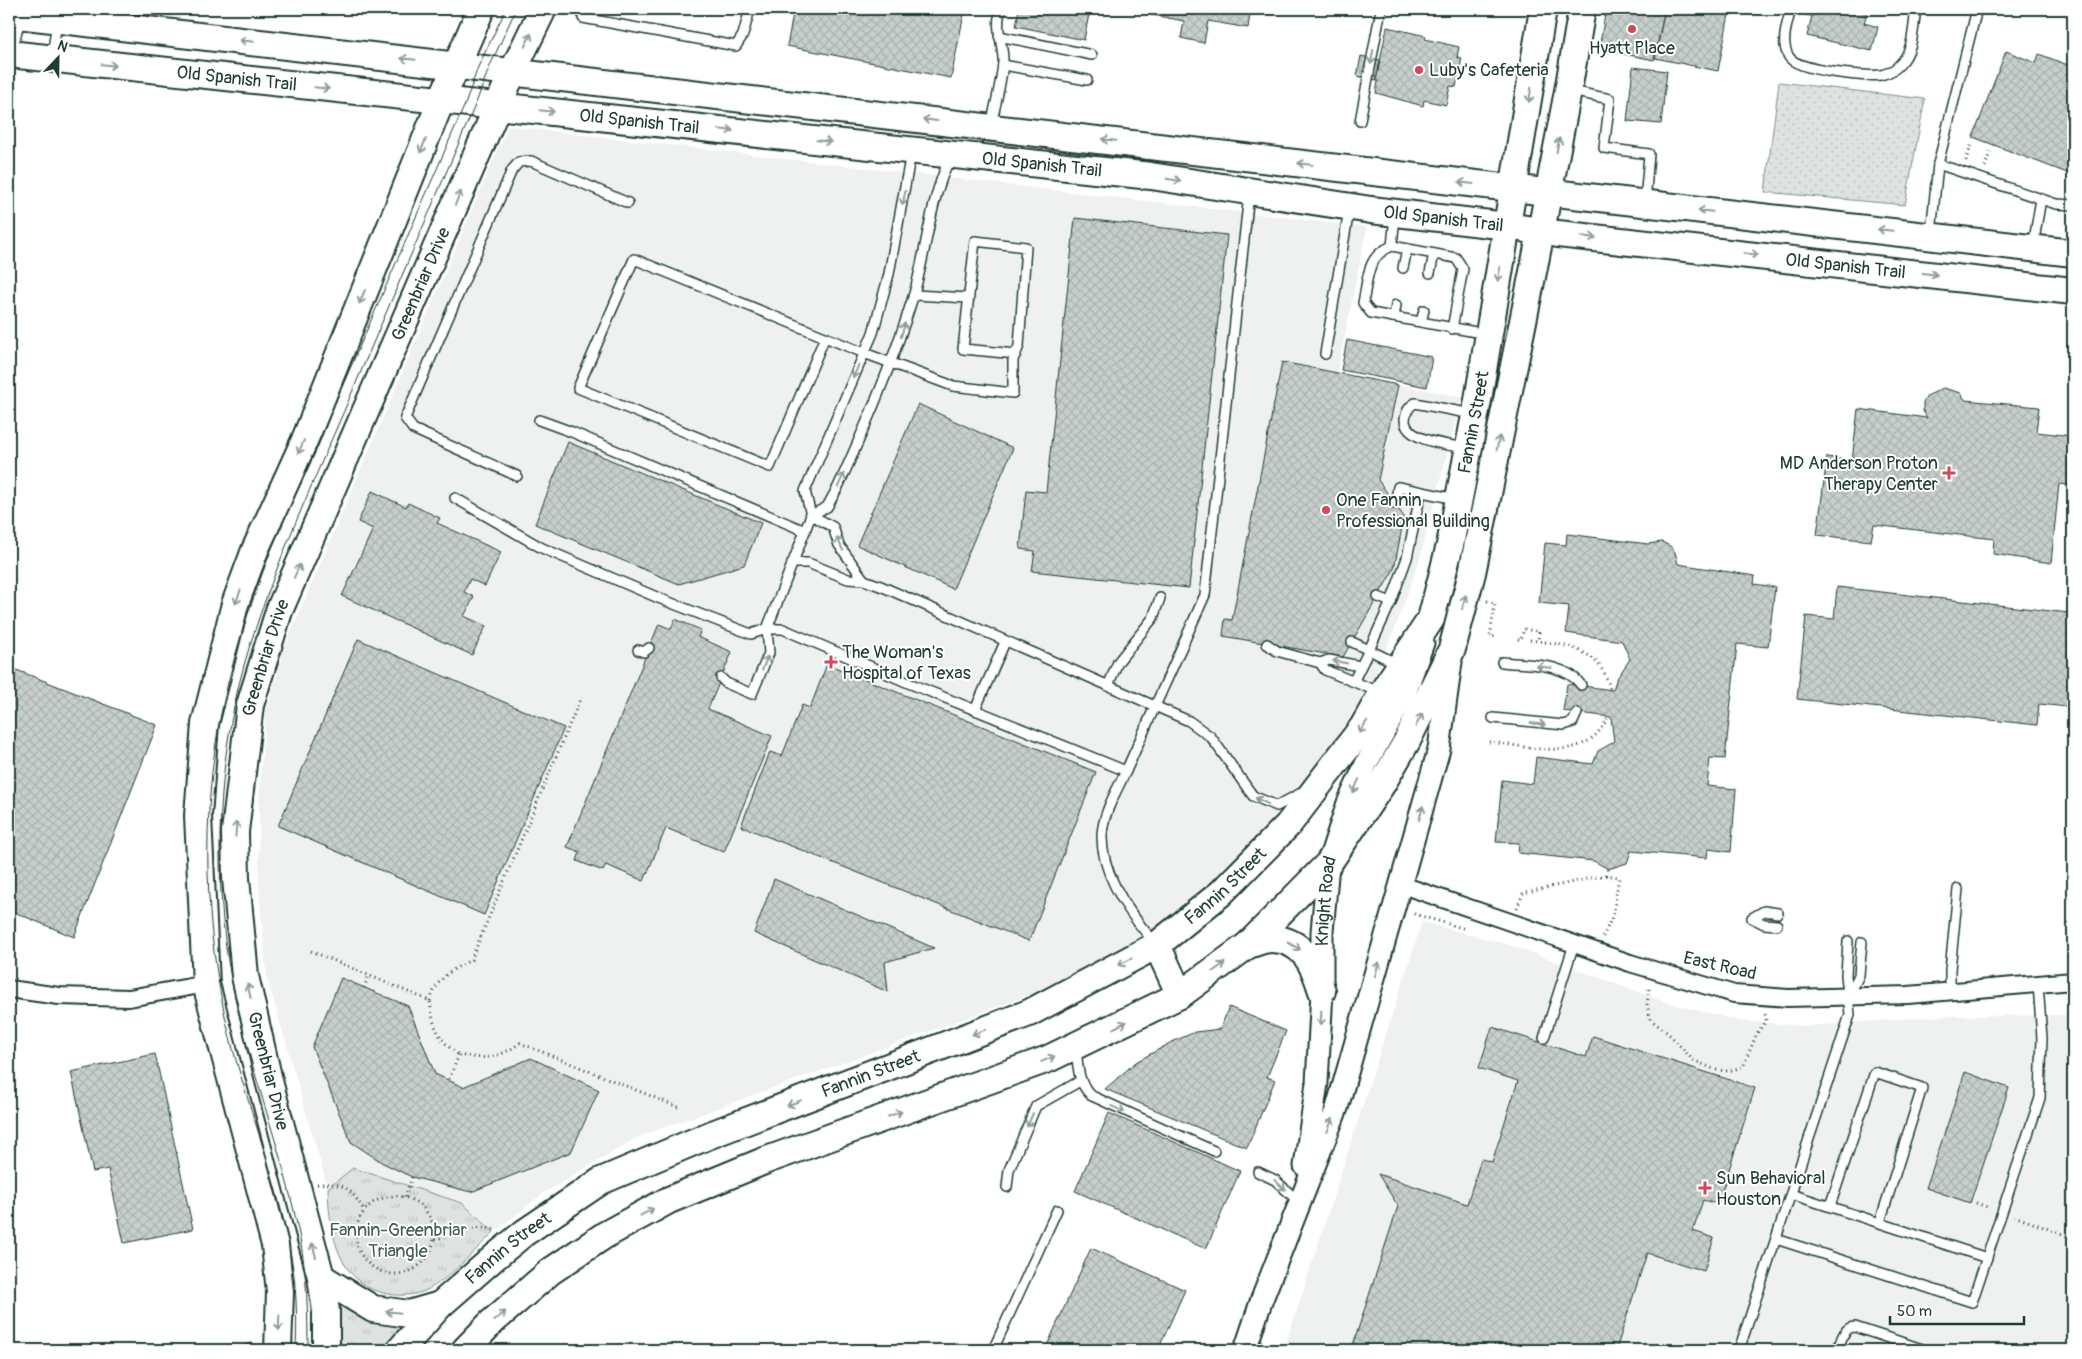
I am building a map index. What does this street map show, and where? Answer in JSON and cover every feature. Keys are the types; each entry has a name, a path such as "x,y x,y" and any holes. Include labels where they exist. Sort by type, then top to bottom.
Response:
{"main road":[{"path":"278,1350 280,1292 275,1245 206,984 198,816 205,724 235,604 255,550 304,442 441,101 481,9"},
{"name":"Greenbriar Drive","path":"326,1350 326,1312 321,1277 269,1081 245,976 236,878 235,832 250,705 279,611 498,105 543,9"},
{"name":"Fannin Street","path":"400,1350 440,1305 524,1233 602,1181 710,1135 1029,1012 1157,945 1222,894 1288,825 1363,727 1382,693 1431,619 1458,506 1469,448 1543,9"},
{"name":"Fannin Street","path":"465,1350 492,1322 551,1271 604,1235 668,1200 764,1161 1048,1060 1180,996 1248,945 1328,864 1382,784 1407,741 1452,649 1472,573 1541,232 1582,9"},
{"name":"Old Spanish Trail","path":"18,13 59,14 513,71 663,92 862,112 1644,205 1931,235 2073,253"},
{"name":"Old Spanish Trail","path":"10,54 1147,176 1350,207 1507,226 1541,232 1836,263 2073,291"},
{"path":"662,124 663,92"},
{"path":"858,144 862,112"},
{"path":"911,150 934,138 966,140 990,127"},
{"path":"1147,176 1149,145"},
{"path":"1836,263 1840,225"},
{"path":"1458,506 1483,516"},
{"path":"1248,945 1270,938 1285,941 1302,951 1313,963 1322,991"},
{"path":"1157,945 1180,996"},
{"path":"321,1277 373,1310 409,1314 440,1305"}],"street":[{"name":"Knight Road","path":"1300,1203 1317,1083 1322,991 1322,932 1328,864 1348,803 1404,696 1431,619"},
{"name":"Knight Road","path":"1245,1350 1262,1298 1337,1108 1439,750 1452,649"},
{"name":"East Road","path":"1402,885 1630,963 1734,994 1788,998 1849,996 1950,991 2073,981"},
{"path":"9,989 59,996 129,998 206,984"}],"lane":[{"path":"587,9 583,18 736,46 744,35 750,9"},
{"path":"990,127 1003,65 1003,52 997,24 1001,9"},
{"path":"1360,121 1381,9"},
{"path":"1790,9 1784,38 1790,59 1798,65 1810,69 1875,75 1894,70 1906,57 1911,43 1916,9"},
{"path":"1931,235 1938,164 1977,9"},
{"path":"10,54 18,13"},
{"path":"52,59 59,14"},
{"path":"999,36 1092,55"},
{"path":"1003,65 1087,80"},
{"path":"1568,91 1610,100 1604,148 1649,154 1644,205"},
{"path":"722,682 752,694 769,652 767,630 811,515 805,490 873,333 889,274 911,150"},
{"path":"811,515 827,507 838,488 891,364 914,295 939,181 951,154"},
{"path":"517,476 413,429 405,418 512,170 520,162 530,161 628,203"},
{"path":"1938,164 2056,204 2073,205"},
{"path":"1157,945 1130,915 1108,869 1102,835 1108,811 1205,595 1250,192"},
{"path":"2033,248 2041,199"},
{"path":"1325,354 1350,207"},
{"path":"1392,246 1395,213"},
{"path":"825,337 770,467 578,388 634,259 825,337 891,364 953,386 1013,393 1014,360 1019,346 1026,247 975,241 963,349 1016,354"},
{"path":"1452,329 1463,270 1456,258 1392,246 1381,250 1372,260 1363,303 1371,313 1452,329 1488,334"},
{"path":"1403,268 1407,249"},
{"path":"1430,273 1434,254"},
{"path":"914,295 969,298"},
{"path":"1394,317 1396,305"},
{"path":"1421,322 1424,310"},
{"path":"1469,448 1415,436 1406,426 1405,420 1410,406 1415,403 1475,414"},
{"path":"539,420 572,432 805,530"},
{"path":"1395,504 1398,487 1422,492 1458,506"},
{"path":"1354,680 1391,602 1407,558 1422,492"},
{"path":"455,498 542,548 661,599 751,634 783,629 975,710 1126,770"},
{"path":"811,515 833,527 839,545 864,580"},
{"path":"792,564 808,563 848,579 864,580 1189,721 1211,737 1253,796 1271,805 1277,806 1322,782"},
{"path":"1378,597 1391,602"},
{"path":"1108,686 1118,662 1153,618 1160,598"},
{"path":"975,710 1005,642"},
{"path":"1352,642 1400,665"},
{"path":"1267,644 1277,651 1320,663 1329,660 1360,666"},
{"path":"1502,662 1555,668 1575,677 1581,685"},
{"path":"1320,663 1325,670 1354,680 1382,693"},
{"path":"1493,718 1564,725 1573,722 1577,713"},
{"path":"1950,991 1950,970 1958,889"},
{"path":"1777,925 1764,924 1752,918 1764,912 1778,913"},
{"path":"1739,1350 1850,1015 1846,975 1848,941"},
{"path":"1849,996 1859,974 1862,942"},
{"path":"1544,1038 1574,944"},
{"path":"1776,1239 1972,1302 2040,1098 2042,1038 2038,984"},
{"path":"1076,1046 1080,1081 1084,1089 1102,1102 1214,1151"},
{"path":"1830,1206 1875,1072 1922,1088 1880,1222"},
{"path":"1007,1187 1009,1170 1036,1106 1080,1081"},
{"path":"1258,1172 1275,1180 1300,1203"},
{"path":"1791,1194 1987,1258"},
{"path":"993,1350 1057,1210"},
{"path":"1838,1350 1845,1331 1855,1327 1925,1350"}],"path":[{"path":"1962,172 1972,143"},
{"path":"1981,179 1991,149"},
{"path":"1482,600 1496,603 1490,636 1498,637"},
{"path":"1518,639 1521,640 1524,629 1539,632 1538,641"},
{"path":"1530,640 1560,644 1592,656 1601,665 1610,689"},
{"path":"581,697 471,960 445,974 434,988 430,1001 436,1031 445,1046 459,1056 490,1059 505,1054 520,1042 678,1107"},
{"path":"1489,742 1566,750 1582,746 1595,736 1603,727 1608,716"},
{"path":"1605,875 1608,869"},
{"path":"1516,911 1523,893 1605,875 1619,877 1614,914 1601,940"},
{"path":"1414,914 1466,929"},
{"path":"311,950 430,1001"},
{"path":"364,988 369,975"},
{"path":"1649,989 1647,1005 1651,1020 1669,1034 1693,1060 1716,1070 1728,1071 1743,1066 1757,1033 1766,1021 1765,1014"},
{"path":"449,1079 459,1056"},
{"path":"405,1197 412,1176"},
{"path":"297,1187 334,1183 351,1190 364,1210"},
{"path":"385,1197 405,1197 425,1209 434,1226 435,1240 428,1258 421,1266 404,1274 385,1273 376,1270 365,1261 359,1251 356,1237 358,1220 372,1202 385,1197"},
{"path":"1976,1203 2073,1238"},
{"path":"435,1240 465,1227 487,1228 498,1231"}],"shaded area":[{"name":"The Woman's Hospital of Texas","path":"508,126 1367,227 1337,373 1462,397 1419,561 1394,631 1373,679 1332,747 1280,811 1196,898 1135,944 1046,989 638,1137 542,1194 494,1232 462,1203 353,1169 328,1188 267,978 259,890 259,798 266,711 286,644"},
{"name":"Sun Behavioral Houston","path":"1422,922 1513,946 1665,1002 1740,1021 1806,1026 1944,1016 2073,1015 2073,1350 1284,1350"}],"green space":[{"path":"1779,82 1925,99 1905,205 1765,192"},
{"name":"Fannin-Greenbriar Triangle","path":"353,1168 462,1203 494,1232 457,1268 429,1289 420,1293 405,1295 376,1291 361,1283 349,1271 335,1241 331,1223 328,1188"},
{"name":"Fannin-Greenbriar Triangle","path":"342,1301 402,1323 406,1329 388,1350 335,1350 334,1304"}],"building":[{"path":"794,9 965,9 951,78 787,46"},
{"path":"1019,9 1090,9 1084,40 1016,26"},
{"path":"1143,9 1250,9 1250,15 1248,28 1208,21 1204,43 1181,38 1184,21 1142,13"},
{"name":"Hyatt Place","path":"1606,9 1665,9 1654,60 1599,49"},
{"path":"1665,9 1730,9 1718,71 1655,58"},
{"path":"1808,9 1868,9 1864,23 1878,27 1872,51 1807,36 1812,16 1806,15"},
{"name":"Luby's Cafeteria","path":"1387,27 1426,36 1425,39 1459,47 1457,57 1462,58 1456,87 1450,86 1446,105 1424,100 1423,106 1376,93 1378,81 1376,80"},
{"path":"2006,51 2036,63 2039,54 2073,67 2073,157 2067,173 1973,137"},
{"path":"1361,56 1380,60 1376,80 1357,76"},
{"path":"1633,67 1667,71 1661,124 1627,121"},
{"path":"1075,218 1227,235 1189,588 1032,571 1035,551 1020,549 1026,490 1046,492"},
{"path":"1347,340 1432,357 1427,387 1341,370"},
{"name":"One Fannin Professional Building","path":"1282,362 1398,385 1378,480 1404,517 1394,569 1343,657 1223,636 1225,619 1232,620"},
{"name":"MD Anderson Proton Therapy Center","path":"1943,388 1961,393 1965,400 2039,407 2036,432 2073,436 2073,486 2059,484 2051,563 1993,554 1994,539 1874,525 1871,541 1817,535 1827,457 1852,461 1858,409 1927,418 1923,411 1923,403 1927,396"},
{"path":"918,404 1013,448 953,589 857,545"},
{"path":"568,442 761,523 744,565 679,584 535,524"},
{"path":"372,491 406,507 408,503 440,518 437,523 501,552 485,586 470,579 464,592 474,597 464,616 486,626 472,655 342,596 373,529 358,522"},
{"path":"1567,534 1648,544 1662,542 1670,546 1675,552 1678,564 1755,576 1754,584 1775,587 1768,647 1737,644 1725,759 1710,758 1707,786 1736,789 1731,852 1708,849 1707,858 1631,851 1627,863 1608,869 1594,861 1518,853 1519,843 1496,842 1502,780 1533,784 1536,757 1593,764 1598,751 1614,742 1611,717 1563,711 1567,684 1613,690 1616,680 1630,659 1622,641 1566,633 1569,606 1539,603 1545,543 1566,545"},
{"path":"1837,587 2069,613 2068,623 2073,623 2073,649 2067,707 2039,704 2037,725 1797,699 1806,616 1834,619"},
{"path":"675,619 701,630 698,637 732,652 708,709 772,736 724,852 666,828 644,881 606,865 603,871 577,861 580,852 567,847 659,624 671,629"},
{"path":"358,639 564,728 484,915 278,826"},
{"path":"827,664 1096,772 1029,941 741,826 770,752 782,756 802,705 810,708"},
{"path":"9,667 157,725 74,937 9,910"},
{"path":"774,879 934,948 885,962 888,992 754,933"},
{"path":"341,978 408,1006 435,1074 463,1087 531,1058 599,1090 571,1152 471,1192 412,1177 383,1163 351,1142 312,1047"},
{"path":"1229,1007 1286,1031 1267,1077 1275,1080 1247,1148 1105,1089 1136,1062 1172,1042 1195,1032 1220,1029"},
{"path":"1492,1027 1586,1057 1593,1036 1755,1088 1718,1204 1703,1200 1693,1231 1714,1238 1704,1271 1647,1253 1616,1350 1359,1350 1352,1348 1398,1206 1378,1174 1467,1204 1481,1159 1492,1162 1518,1081 1479,1068"},
{"path":"155,1054 193,1229 124,1243 108,1169 93,1172 71,1072"},
{"path":"1965,1072 2009,1088 1970,1203 1926,1188"},
{"path":"1109,1113 1240,1171 1206,1249 1075,1191"},
{"path":"1091,1248 1185,1290 1158,1350 1045,1350"},
{"path":"252,1343 255,1350 230,1350"}],"tram line":[{"path":"296,1350 296,1295 289,1248 276,1192 234,1053 217,974 212,933 208,851 212,770 218,730 240,638 272,548 466,102 478,67 506,9"},
{"path":"308,1350 307,1295 300,1239 281,1159 246,1043 228,963 223,921 220,851 223,780 227,745 241,676 251,642 283,554 476,103 489,68 516,9"}],"place":[{"name":"Hyatt Place","path":"1632,29"},
{"name":"Luby's Cafeteria","path":"1419,70"},
{"name":"MD Anderson Proton Therapy Center","path":"1949,473"},
{"name":"One Fannin Professional Building","path":"1326,510"},
{"name":"The Woman's Hospital of Texas","path":"831,662"},
{"name":"Sun Behavioral Houston","path":"1705,1188"}]}
